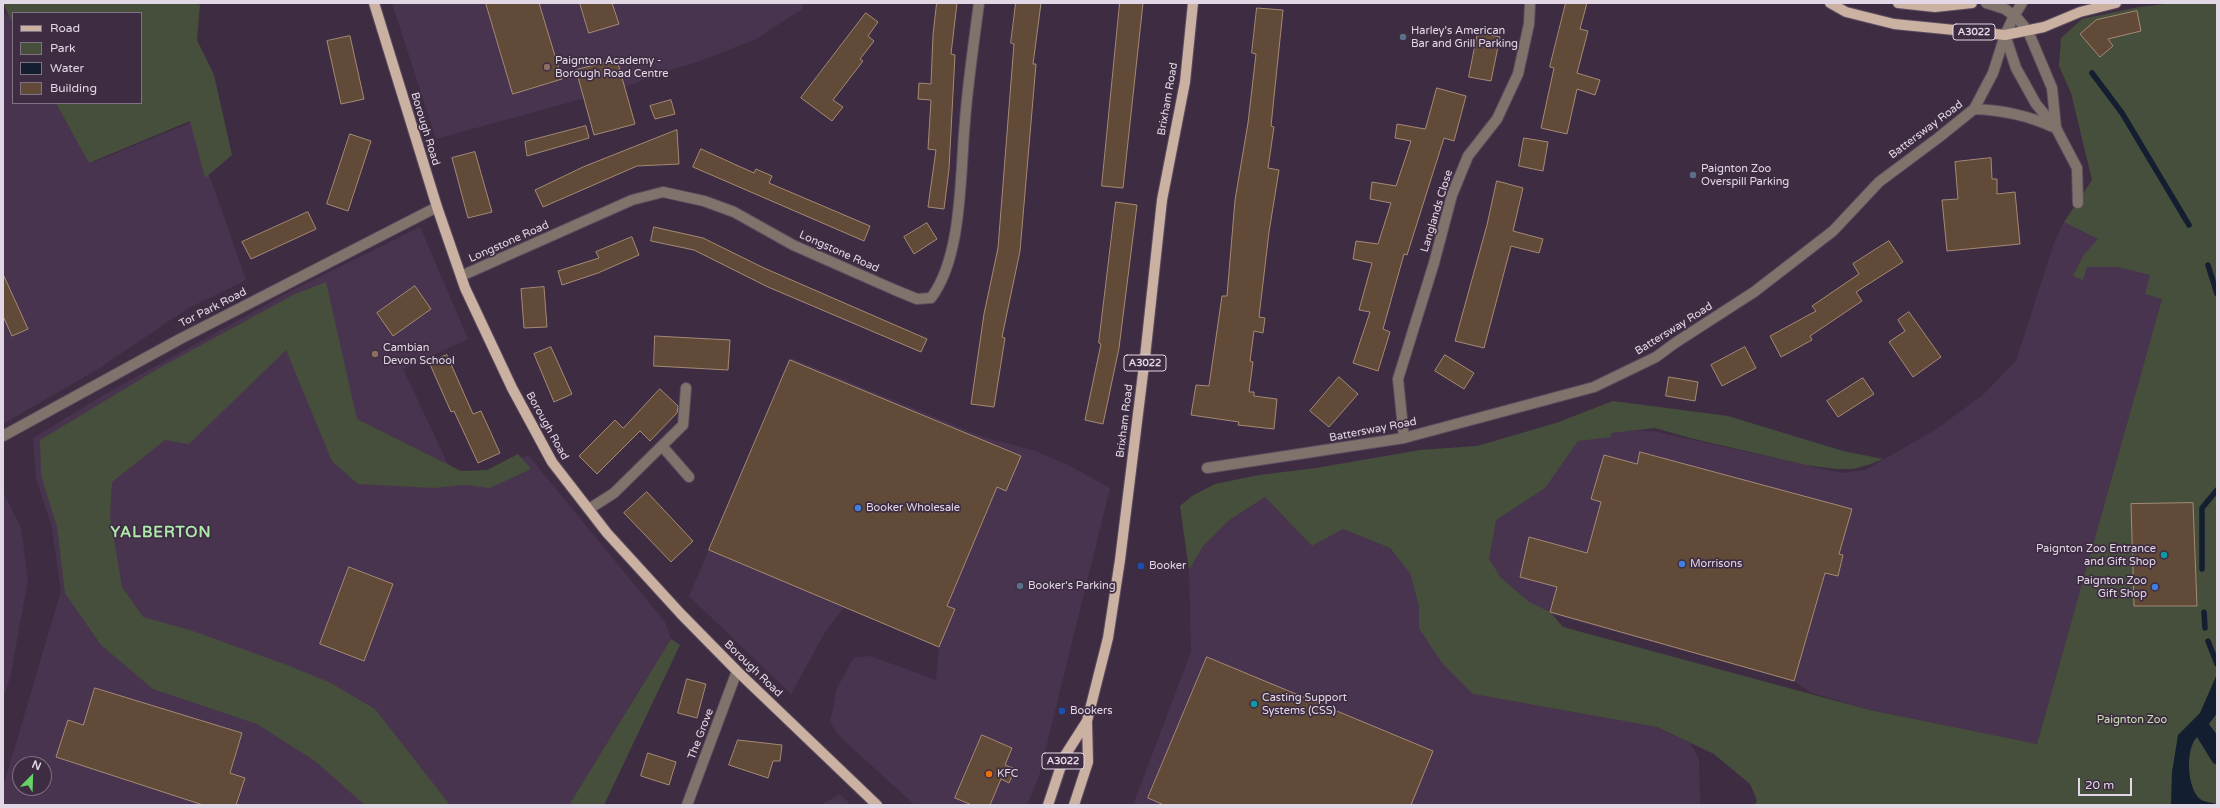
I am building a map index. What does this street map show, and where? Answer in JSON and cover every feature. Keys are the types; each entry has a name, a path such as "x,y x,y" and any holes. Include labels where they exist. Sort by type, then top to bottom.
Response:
{"main road":[{"name":"Borough Road","path":"374,3 437,207 461,276 512,388 552,462 607,533 680,614 737,672 877,805"},
{"name":"Brixham Road","path":"1074,805 1088,762 1087,721 1108,638 1120,560 1145,357 1162,200 1185,82 1193,3"},
{"name":"A3022","path":"1830,3 1846,12 1894,24 2005,35 2044,27 2080,12 2116,3"},
{"path":"1898,3 1935,7 1972,3"},
{"name":"Brixham Road","path":"1048,805 1064,757 1087,721"}],"street":[{"name":"Longstone Road","path":"461,276 632,200 663,192 704,201 734,212 793,245 895,290 917,299 931,298 945,274 956,230 968,90 979,3"},
{"name":"Langlands Close","path":"1404,438 1398,379 1434,263 1452,195 1468,156 1497,119 1518,74 1529,24 1530,3"},
{"path":"1986,3 2004,9 2014,16 2028,31 2052,88 2056,128"},
{"name":"Battersway Road","path":"1207,468 1404,438 1594,387 1656,357 1754,292 1833,231 1879,182 1974,109 1993,72 2005,35 2022,3"},
{"path":"2005,35 2016,68 2036,104 2056,128 2078,168 2078,204"},
{"name":"Battersway Road","path":"1974,109 1995,110 2022,115 2056,128"},
{"name":"Tor Park Road","path":"3,436 180,339 437,207"},
{"path":"589,509 614,493 683,426 686,388"},
{"path":"662,446 689,477"},
{"name":"The Grove","path":"687,805 737,672"}],"shaded area":[{"name":"Paignton Academy - Borough Road Centre","path":"392,3 803,3 802,9 756,39 700,61 661,73 625,87 436,139"},
{"path":"3,14 12,16 12,104 62,104 94,162 195,121 210,177 246,280 187,309 98,369 3,424"},
{"path":"2064,222 2159,270 2162,299 2037,744 1870,710 1810,692 1794,681 1507,602 1480,576 1483,524 1580,434 1603,430 1653,431 1841,473 1865,470 1935,430 1983,395 2016,361 2054,243"},
{"path":"420,227 468,339 403,369 454,477 490,472 528,455 665,622 671,639 569,805 3,805 3,787 12,757 12,796 52,796 52,756 12,756 61,591 52,528 36,478 33,438 102,396 291,291"},
{"path":"791,358 983,437 1036,451 1068,465 1110,488 1039,776 1027,805 915,805 839,736 830,722 837,688 854,658 870,656 936,680 939,647 844,607 824,634 791,694 689,596"},
{"path":"3,492 21,528 28,580 10,678 3,698"},
{"path":"1265,497 1312,546 1343,529 1390,548 1410,573 1419,606 1419,628 1473,694 1657,727 1690,743 1699,759 1700,805 1133,805 1191,652 1189,570 1203,546 1228,521"},
{"path":"840,794 851,805 821,805"}],"green space":[{"path":"3,3 193,3 200,5 197,40 214,75 232,155 205,178 190,121 89,163 57,104 142,104 142,12 12,12 12,23"},
{"name":"Paignton Zoo","path":"2174,3 2217,4 2217,805 1755,805 1757,800 1750,784 1714,754 1657,727 1473,694 1442,663 1419,628 1419,606 1410,573 1390,548 1343,529 1312,546 1265,497 1228,521 1203,546 1189,570 1180,506 1192,496 1215,484 1259,475 1316,468 1420,450 1477,446 1556,423 1613,401 1728,416 1843,451 1883,459 1853,469 1836,469 1806,465 1690,438 1655,428 1611,433 1611,437 1578,441 1545,488 1496,520 1489,559 1501,578 1529,602 1550,612 1563,627 1870,710 2037,744 2162,299 2145,294 2150,275 2118,267 2087,267 2083,280 2073,276 2083,256 2098,239 2064,222 2092,180 2071,93 2059,66 2061,38 2082,19 2139,7"},
{"path":"326,282 357,419 461,471 487,470 518,454 531,469 490,488 465,485 434,488 358,484 332,461 286,350 189,444 165,440 112,482 110,515 122,587 143,617 193,631 287,665 331,683 375,709 450,805 365,805 315,761 257,724 153,689 101,645 65,593 57,527 41,475 40,440 161,367 293,295"},
{"path":"671,639 680,645 604,805 569,805"}],"water":[{"path":"2217,674 2217,713 2209,724 2217,735 2217,765 2213,763 2197,737 2191,750 2189,768 2192,786 2196,794 2200,799 2217,805 2171,805 2172,772 2178,735 2200,713"}],"building":[{"path":"486,3 539,3 562,79 513,94"},
{"path":"580,3 612,3 619,24 589,33"},
{"path":"937,3 957,3 951,54 955,55 949,169 944,209 928,207 936,150 928,149 931,100 918,99 919,83 931,84 933,35"},
{"path":"1016,3 1041,3 1033,64 1036,64 1020,251 1002,337 1005,338 994,407 971,404 984,314 998,248 1014,44 1011,43"},
{"path":"1120,3 1143,3 1123,188 1102,186"},
{"path":"1566,3 1587,3 1580,29 1588,31 1577,73 1600,80 1595,95 1577,89 1567,134 1541,128 1554,68 1550,67"},
{"path":"1257,8 1283,10 1271,126 1274,127 1268,168 1279,170 1269,232 1259,317 1265,318 1263,333 1254,331 1250,361 1253,362 1249,392 1254,392 1254,396 1277,399 1274,429 1238,425 1239,422 1191,415 1196,385 1209,386 1222,296 1227,296 1235,200 1248,123 1256,54 1252,53"},
{"path":"2137,11 2141,31 2108,39 2113,46 2100,57 2080,34 2096,20"},
{"path":"866,13 878,22 868,36 874,41 860,59 863,61 833,100 843,107 832,121 801,98"},
{"path":"1478,32 1500,37 1491,81 1469,77"},
{"path":"350,36 364,99 341,104 327,41"},
{"path":"617,60 635,124 594,135 576,70"},
{"path":"1437,88 1466,96 1454,141 1444,138 1407,255 1404,254 1383,329 1390,332 1378,371 1353,363 1370,312 1359,310 1372,263 1353,259 1356,241 1378,244 1391,203 1370,199 1372,182 1396,186 1411,141 1395,138 1397,124 1425,129"},
{"path":"671,100 675,114 655,119 650,106"},
{"path":"586,126 589,138 527,156 525,142"},
{"path":"677,130 679,164 637,166 543,207 535,190 583,167"},
{"path":"350,134 371,141 348,211 327,204"},
{"path":"1524,138 1548,142 1543,171 1519,166"},
{"path":"701,149 754,173 756,169 772,176 769,183 870,226 864,241 693,167"},
{"path":"475,152 492,212 468,218 452,158"},
{"path":"1991,158 1992,179 1997,179 1997,194 2015,192 2020,244 1947,251 1942,200 1958,199 1955,162"},
{"path":"1497,181 1523,188 1513,231 1543,239 1539,253 1511,246 1484,348 1455,341 1487,225"},
{"path":"1116,202 1137,205 1119,348 1103,424 1085,420 1101,344 1099,343"},
{"path":"308,212 316,229 251,259 242,242"},
{"path":"927,223 937,239 914,254 904,237"},
{"path":"654,227 703,238 764,268 927,339 921,352 768,287 694,250 651,241"},
{"path":"632,237 639,255 598,273 562,285 558,271 599,258 596,252"},
{"path":"1889,241 1903,262 1856,292 1862,301 1810,336 1812,340 1781,357 1770,336 1816,311 1812,306 1859,274 1853,264"},
{"path":"3,274 28,329 12,336 3,316"},
{"path":"415,286 431,309 393,336 377,313"},
{"path":"544,287 547,327 524,328 521,289"},
{"path":"1909,312 1941,357 1913,377 1889,342 1905,331 1898,320"},
{"path":"655,336 730,340 728,370 654,366"},
{"path":"551,347 572,394 554,402 534,354"},
{"path":"1745,347 1756,368 1722,386 1711,365"},
{"path":"447,355 473,414 481,411 500,453 478,463 454,411 451,412 429,362"},
{"path":"1445,355 1474,373 1464,389 1435,371"},
{"name":"Booker Wholesale","path":"790,360 1021,456 1006,491 997,487 947,606 955,609 939,647 709,550"},
{"path":"1339,377 1358,394 1329,427 1310,411"},
{"path":"1669,377 1698,382 1695,401 1666,396"},
{"path":"1863,378 1874,394 1838,417 1827,401"},
{"path":"660,389 678,406 677,413 650,441 640,431 597,474 579,456 615,420 623,428"},
{"name":"Morrisons","path":"1640,452 1852,509 1839,554 1843,555 1838,576 1825,573 1794,681 1550,612 1557,587 1520,577 1529,537 1587,553 1601,502 1591,499 1604,455 1637,464"},
{"path":"647,492 693,541 671,562 624,513"},
{"name":"Paignton Zoo Entrance and Gift Shop","path":"2193,503 2197,606 2134,606 2131,504"},
{"path":"349,567 393,584 364,661 320,644"},
{"name":"Casting Support Systems (CSS)","path":"1207,657 1433,751 1411,805 1164,805 1148,798"},
{"path":"687,679 706,684 697,718 678,713"},
{"path":"95,688 242,733 230,773 245,778 236,805 203,805 56,757 68,720 83,725"},
{"name":"KFC","path":"982,735 1012,748 1005,765 1015,769 1009,783 1001,779 990,805 972,805 955,798"},
{"path":"738,740 782,745 780,761 773,761 768,778 729,765"},
{"path":"648,753 676,762 669,785 641,776"}],"waterway":[{"path":"2092,73 2122,113 2189,225"},
{"path":"2208,265 2217,294"},
{"path":"2202,569 2202,508 2217,490"},
{"path":"2204,612 2205,628"},
{"path":"2208,641 2217,664"}],"place":[{"name":"Harley's American Bar and Grill Parking","path":"1403,37"},
{"name":"Paignton Academy - Borough Road Centre","path":"547,67"},
{"name":"Paignton Zoo Overspill Parking","path":"1693,175"},
{"name":"Cambian Devon School","path":"375,354"},
{"name":"Booker Wholesale","path":"858,508"},
{"name":"Paignton Zoo Entrance and Gift Shop","path":"2164,555"},
{"name":"Morrisons","path":"1682,564"},
{"name":"Booker","path":"1141,566"},
{"name":"Booker's Parking","path":"1020,586"},
{"name":"Paignton Zoo Gift Shop","path":"2155,587"},
{"name":"Casting Support Systems (CSS)","path":"1254,704"},
{"name":"Bookers","path":"1062,711"},
{"name":"KFC","path":"989,774"}],"district":[{"name":"YALBERTON","path":"161,533"}]}
